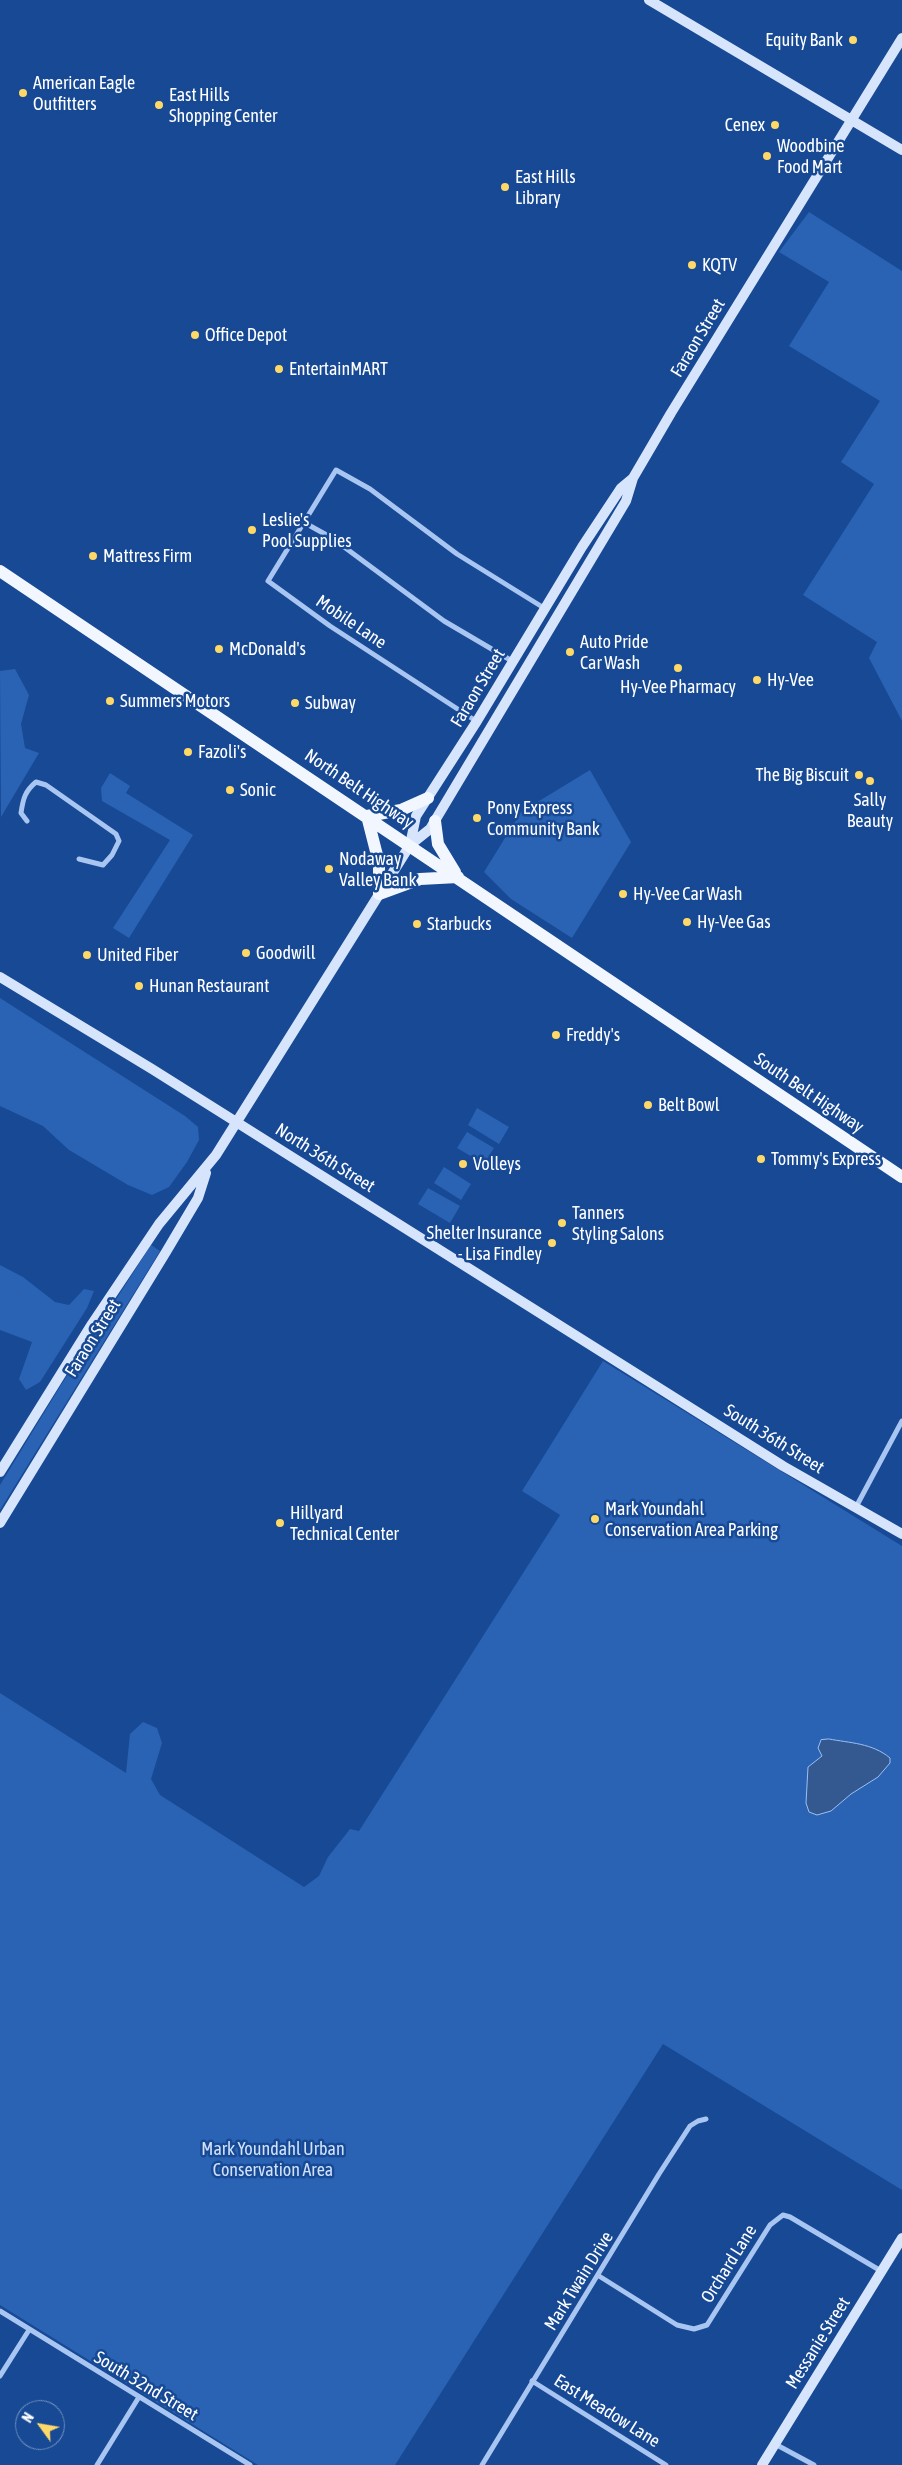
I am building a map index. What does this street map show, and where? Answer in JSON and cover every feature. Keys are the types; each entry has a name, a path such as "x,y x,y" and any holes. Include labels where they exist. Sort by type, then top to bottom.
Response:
{"main road":[{"path":"649,0 902,150"},
{"name":"Faraon Street","path":"0,1472 92,1324 159,1224 207,1168 410,845 430,829 626,501 634,478 902,38"},
{"name":"Faraon Street","path":"410,845 416,816 477,721 544,608 621,488 634,478"},
{"name":"North Belt Highway","path":"0,571 458,877 696,1039"},
{"path":"428,798 401,810 367,816 379,863 379,894 420,879 458,877 438,844 435,821"},
{"name":"North 36th Street","path":"0,977 632,1369"},
{"name":"South Belt Highway","path":"696,1039 902,1177"},
{"name":"Faraon Street","path":"0,1522 193,1206 207,1168"},
{"name":"South 36th Street","path":"632,1369 783,1466 902,1534"},
{"name":"Messanie Street","path":"762,2465 902,2238"}],"street":[{"name":"Mobile Lane","path":"477,721 330,626 268,581 336,470 370,489 457,554 544,608"},
{"path":"304,523 332,538 444,620 512,661"},
{"path":"26,821 21,813 23,801 27,790 36,782 46,785 116,834 119,841 112,856 103,865 79,859"},
{"path":"856,1508 902,1421"},
{"name":"Mark Twain Drive","path":"482,2465 690,2126 706,2119"},
{"name":"Orchard Lane","path":"599,2276 678,2325 694,2329 707,2325 770,2225 776,2218 783,2215 790,2217 882,2272"},
{"name":"South 32nd Street","path":"0,2311 250,2465"},
{"path":"0,2376 29,2330"},
{"name":"East Meadow Lane","path":"532,2381 666,2465"},
{"path":"97,2465 139,2397"},
{"path":"775,2444 814,2465"}],"green space":[{"path":"809,212 902,271 902,721 869,658 877,642 803,595 874,484 841,462 880,401 789,346 829,282 779,252"},
{"path":"15,669 29,695 21,724 25,748 39,753 1,817 0,671"},
{"path":"590,770 631,842 572,938 511,899 484,872 521,812"},
{"path":"110,773 130,786 126,793 193,835 129,938 113,928 170,840 102,801 101,788"},
{"path":"0,998 185,1116 198,1127 199,1140 187,1162 169,1187 152,1195 128,1185 69,1150 43,1126 0,1106"},
{"path":"477,1108 509,1127 499,1144 468,1125"},
{"path":"467,1132 494,1148 484,1164 457,1148"},
{"path":"444,1167 471,1184 461,1200 434,1183"},
{"path":"428,1188 460,1206 450,1223 418,1204"},
{"path":"151,1245 160,1251 0,1510 0,1485 61,1385"},
{"path":"0,1265 23,1277 55,1302 69,1305 84,1289 94,1291 87,1308 40,1382 26,1390 19,1379 32,1342 0,1330"},
{"name":"Mark Youndahl Urban Conservation Area","path":"603,1361 902,1546 902,2190 663,2044 395,2465 258,2465 0,2305 0,1693 126,1773 130,1734 143,1722 157,1728 162,1743 151,1779 160,1795 304,1887 319,1876 328,1857 350,1829 359,1831 560,1515 522,1491"}],"shaded area":[{"path":"829,1739 861,1744 876,1749 890,1758 890,1763 878,1777 851,1794 831,1811 817,1815 809,1812 806,1803 808,1767 822,1756 818,1748 821,1740"}],"place":[{"name":"Equity Bank","path":"853,40"},
{"name":"American Eagle Outfitters","path":"23,93"},
{"name":"East Hills Shopping Center","path":"159,105"},
{"name":"Cenex","path":"775,125"},
{"name":"Woodbine Food Mart","path":"767,156"},
{"name":"East Hills Library","path":"505,187"},
{"name":"KQTV","path":"692,265"},
{"name":"Office Depot","path":"195,335"},
{"name":"EntertainMART","path":"279,369"},
{"name":"Leslie's Pool Supplies","path":"252,530"},
{"name":"Mattress Firm","path":"93,556"},
{"name":"McDonald's","path":"219,649"},
{"name":"Auto Pride Car Wash","path":"570,652"},
{"name":"Hy-Vee Pharmacy","path":"678,668"},
{"name":"Hy-Vee","path":"757,680"},
{"name":"Summers Motors","path":"110,701"},
{"name":"Subway","path":"295,703"},
{"name":"Fazoli's","path":"188,752"},
{"name":"The Big Biscuit","path":"859,775"},
{"name":"Sally Beauty","path":"870,781"},
{"name":"Sonic","path":"230,790"},
{"name":"Pony Express Community Bank","path":"477,818"},
{"name":"Nodaway Valley Bank","path":"329,869"},
{"name":"Hy-Vee Car Wash","path":"623,894"},
{"name":"Hy-Vee Gas","path":"687,922"},
{"name":"Starbucks","path":"417,924"},
{"name":"Goodwill","path":"246,953"},
{"name":"United Fiber","path":"87,955"},
{"name":"Hunan Restaurant","path":"139,986"},
{"name":"Freddy's","path":"556,1035"},
{"name":"Belt Bowl","path":"648,1105"},
{"name":"Tommy's Express","path":"761,1159"},
{"name":"Volleys","path":"463,1164"},
{"name":"Tanners Styling Salons","path":"562,1223"},
{"name":"Shelter Insurance - Lisa Findley","path":"552,1243"},
{"name":"Mark Youndahl Conservation Area Parking","path":"595,1519"},
{"name":"Hillyard Technical Center","path":"280,1523"}]}
